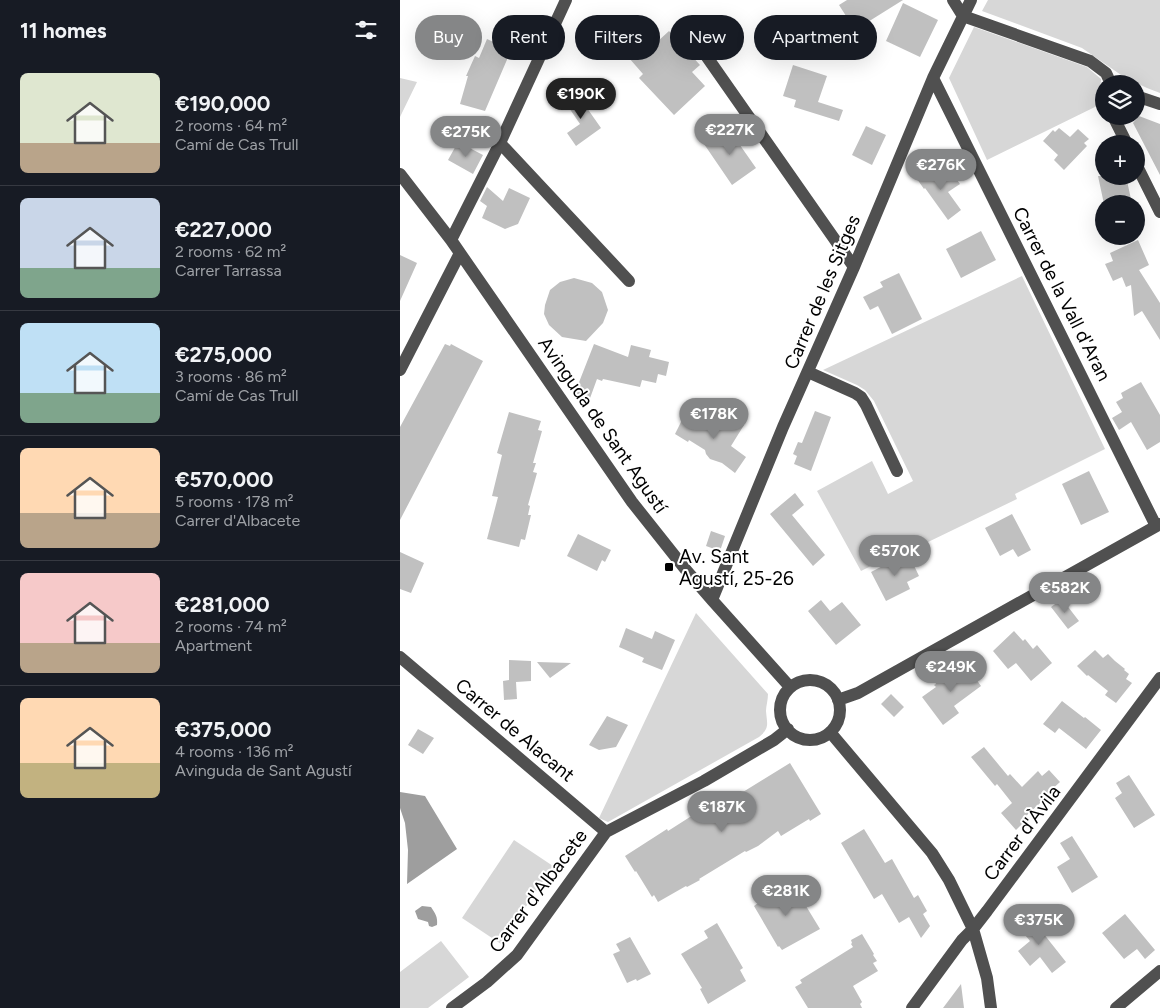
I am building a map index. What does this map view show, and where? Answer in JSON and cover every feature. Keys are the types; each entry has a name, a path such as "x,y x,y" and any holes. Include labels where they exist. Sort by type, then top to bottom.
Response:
{"street":[{"path":"451,240 500,143 566,0"},
{"path":"953,0 963,16 1090,61 1107,75"},
{"name":"Carrer de les Sitges","path":"712,600 783,427 854,267 933,78 971,0"},
{"path":"709,60 854,267"},
{"name":"Carrer de la Vall d'Aran","path":"933,78 1158,525"},
{"path":"1145,99 1160,104"},
{"path":"500,143 629,281"},
{"name":"Avinguda de Sant Agustí","path":"400,174 451,240 632,502 686,570 790,688"},
{"path":"1145,182 1160,212"},
{"path":"400,370 460,253"},
{"path":"808,372 861,397 897,471"},
{"path":"838,700 858,693 1158,525"},
{"name":"Carrer de Alacant","path":"400,657 606,832"},
{"name":"Carrer d'Àvila","path":"912,1008 962,940 974,929 1160,678"},
{"path":"806,680 817,681 828,686 838,700 840,706 837,723 830,732 816,739 808,740 793,735 782,720 780,708 783,697 790,688 800,682 806,680"},
{"name":"Carrer d'Albacete","path":"452,1008 517,955 606,832 704,780 774,740 788,729"},
{"path":"830,732 932,853 950,880 974,929 987,978 990,1008"},
{"path":"1116,1008 1160,970"}],"shaded area":[{"path":"988,0 1160,0 1160,93 1145,87 1145,75 1121,75 1082,48 982,11"},
{"path":"974,27 1087,67 1096,75 1095,107 987,160 949,78"},
{"path":"400,78 417,82 400,117"},
{"path":"1022,276 1105,449 1015,494 1017,499 926,543 925,539 861,571 817,491 872,461 888,494 913,481 874,401 865,390 857,385 823,370"},
{"path":"696,613 768,694 766,728 759,737 608,822 599,818"},
{"path":"400,792 425,796 457,849 407,884 408,850 405,823 400,808"},
{"path":"514,840 553,866 501,944 462,918"},
{"path":"422,906 431,907 437,917 437,925 432,927 429,926 428,922 418,919 415,911"},
{"path":"441,941 469,977 428,1008 400,1008 400,972"}],"building":[{"path":"847,0 903,0 877,16 845,15 839,5"},
{"path":"903,3 938,20 920,57 886,41"},
{"path":"669,31 670,60 695,60 700,65 692,72 705,86 674,115 639,78 643,74 631,60 660,60 660,39"},
{"path":"487,39 492,41 492,60 507,60 485,111 460,104 468,76 466,76 473,60 482,60 482,51"},
{"path":"793,65 827,76 818,102 843,110 839,121 794,107 796,100 783,96"},
{"path":"575,91 601,128 576,146 567,133 580,124 563,99"},
{"path":"1145,118 1160,124 1160,175 1145,146 1145,135 1139,135 1134,125 1145,125"},
{"path":"866,126 886,135 872,165 852,155"},
{"path":"728,128 756,168 732,185 704,144"},
{"path":"1059,128 1070,137 1078,129 1089,139 1084,143 1087,146 1064,170 1054,160 1058,155 1043,141 1053,130 1055,132"},
{"path":"458,142 483,155 473,174 448,160"},
{"path":"930,169 937,178 949,169 960,184 948,192 961,210 948,220 917,179"},
{"path":"1100,185 1128,185 1130,195 1102,195"},
{"path":"487,187 503,201 509,188 530,198 518,224 505,229 482,218 487,206 480,201"},
{"path":"981,231 996,260 961,278 946,249"},
{"path":"1127,245 1140,245 1149,265 1139,270 1160,303 1160,340 1142,311 1134,316 1131,285 1126,287 1122,277 1113,281 1105,264 1113,261 1110,253"},
{"path":"400,255 417,263 400,301"},
{"path":"899,273 922,319 892,334 878,306 870,310 863,297 883,287 880,282"},
{"path":"574,278 592,283 602,292 608,310 603,323 586,341 562,337 549,325 544,314 550,290 560,282"},
{"path":"445,344 450,346 451,344 483,361 400,520 400,427"},
{"path":"594,344 628,357 631,345 651,350 649,357 669,362 666,376 658,374 656,383 642,380 640,387 597,379 589,401 574,395"},
{"path":"1141,382 1160,415 1160,442 1147,450 1131,422 1119,430 1112,418 1122,412 1116,402 1123,398 1121,393"},
{"path":"815,411 831,417 811,471 794,464 797,456 793,454 798,442 802,443"},
{"path":"509,412 541,421 538,430 542,431 533,463 536,463 533,472 537,473 528,505 530,506 528,515 531,515 525,540 521,539 519,547 487,539 498,497 492,496 502,455 497,453"},
{"path":"686,412 709,428 713,422 722,429 730,416 744,425 731,446 746,457 735,473 722,463 710,459 705,450 675,434"},
{"path":"1089,471 1109,512 1081,525 1062,484"},
{"path":"795,493 804,505 792,515 825,555 813,566 770,514"},
{"path":"1012,514 1031,550 1018,557 1013,549 1000,556 985,528"},
{"path":"711,531 725,536 720,551 706,546"},
{"path":"578,534 611,550 605,562 602,560 597,571 567,556"},
{"path":"400,552 424,563 411,593 400,589"},
{"path":"908,553 919,576 907,582 910,589 886,601 871,572"},
{"path":"1062,599 1079,621 1068,629 1051,607"},
{"path":"821,600 830,611 842,602 861,625 836,645 808,611"},
{"path":"626,628 652,639 655,631 675,640 662,670 642,662 644,658 619,647"},
{"path":"1014,631 1023,641 1025,639 1033,649 1037,645 1052,663 1031,681 1016,663 1008,669 993,651"},
{"path":"1095,650 1103,658 1108,654 1129,674 1126,679 1132,683 1116,703 1105,695 1108,691 1087,676 1077,666"},
{"path":"509,660 531,661 531,681 516,682 517,699 504,700 503,681 509,680"},
{"path":"537,662 571,663 550,678"},
{"path":"966,665 981,686 954,706 959,713 943,725 922,697 936,687 934,680 951,668 954,672 957,672"},
{"path":"891,694 904,707 894,717 881,704"},
{"path":"1062,701 1101,730 1086,749 1059,728 1055,733 1043,724"},
{"path":"607,716 628,725 616,747 599,750 589,745"},
{"path":"418,729 434,738 423,754 408,745"},
{"path":"984,747 1008,776 1010,774 1022,787 1038,771 1042,776 1049,770 1060,782 1026,816 1028,818 1016,830 1001,813 1012,803 971,757"},
{"path":"790,763 821,814 781,836 778,831 758,846 745,851 700,880 658,902 654,895 652,897 625,856 726,794 730,800"},
{"path":"1129,775 1155,815 1134,828 1115,798 1122,793 1116,783"},
{"path":"864,829 885,863 892,859 914,898 918,895 927,911 923,914 930,926 921,938 909,917 899,923 882,894 874,899 841,843"},
{"path":"1072,836 1098,877 1072,893 1057,867 1070,859 1060,843"},
{"path":"788,883 790,886 792,885 820,929 782,950 778,947 754,906 758,903 757,901"},
{"path":"1028,914 1066,962 1052,973 1040,957 1030,966 1018,951 1030,941 1016,924"},
{"path":"1125,914 1155,950 1145,959 1137,949 1124,959 1102,933"},
{"path":"717,923 743,968 740,970 746,981 708,1004 700,989 702,988 681,954 708,938 704,931"},
{"path":"862,934 874,954 877,961 873,963 878,971 853,986 862,1002 860,1004 862,1008 808,1008 795,987 802,983 800,980 853,947 851,940"},
{"path":"630,937 651,974 637,981 636,979 627,983 613,954 620,951 616,944"},
{"path":"961,984 964,1008 943,1008"}],"place":[{"name":"Av. Sant Agustí, 25-26","path":"669,567"}]}
